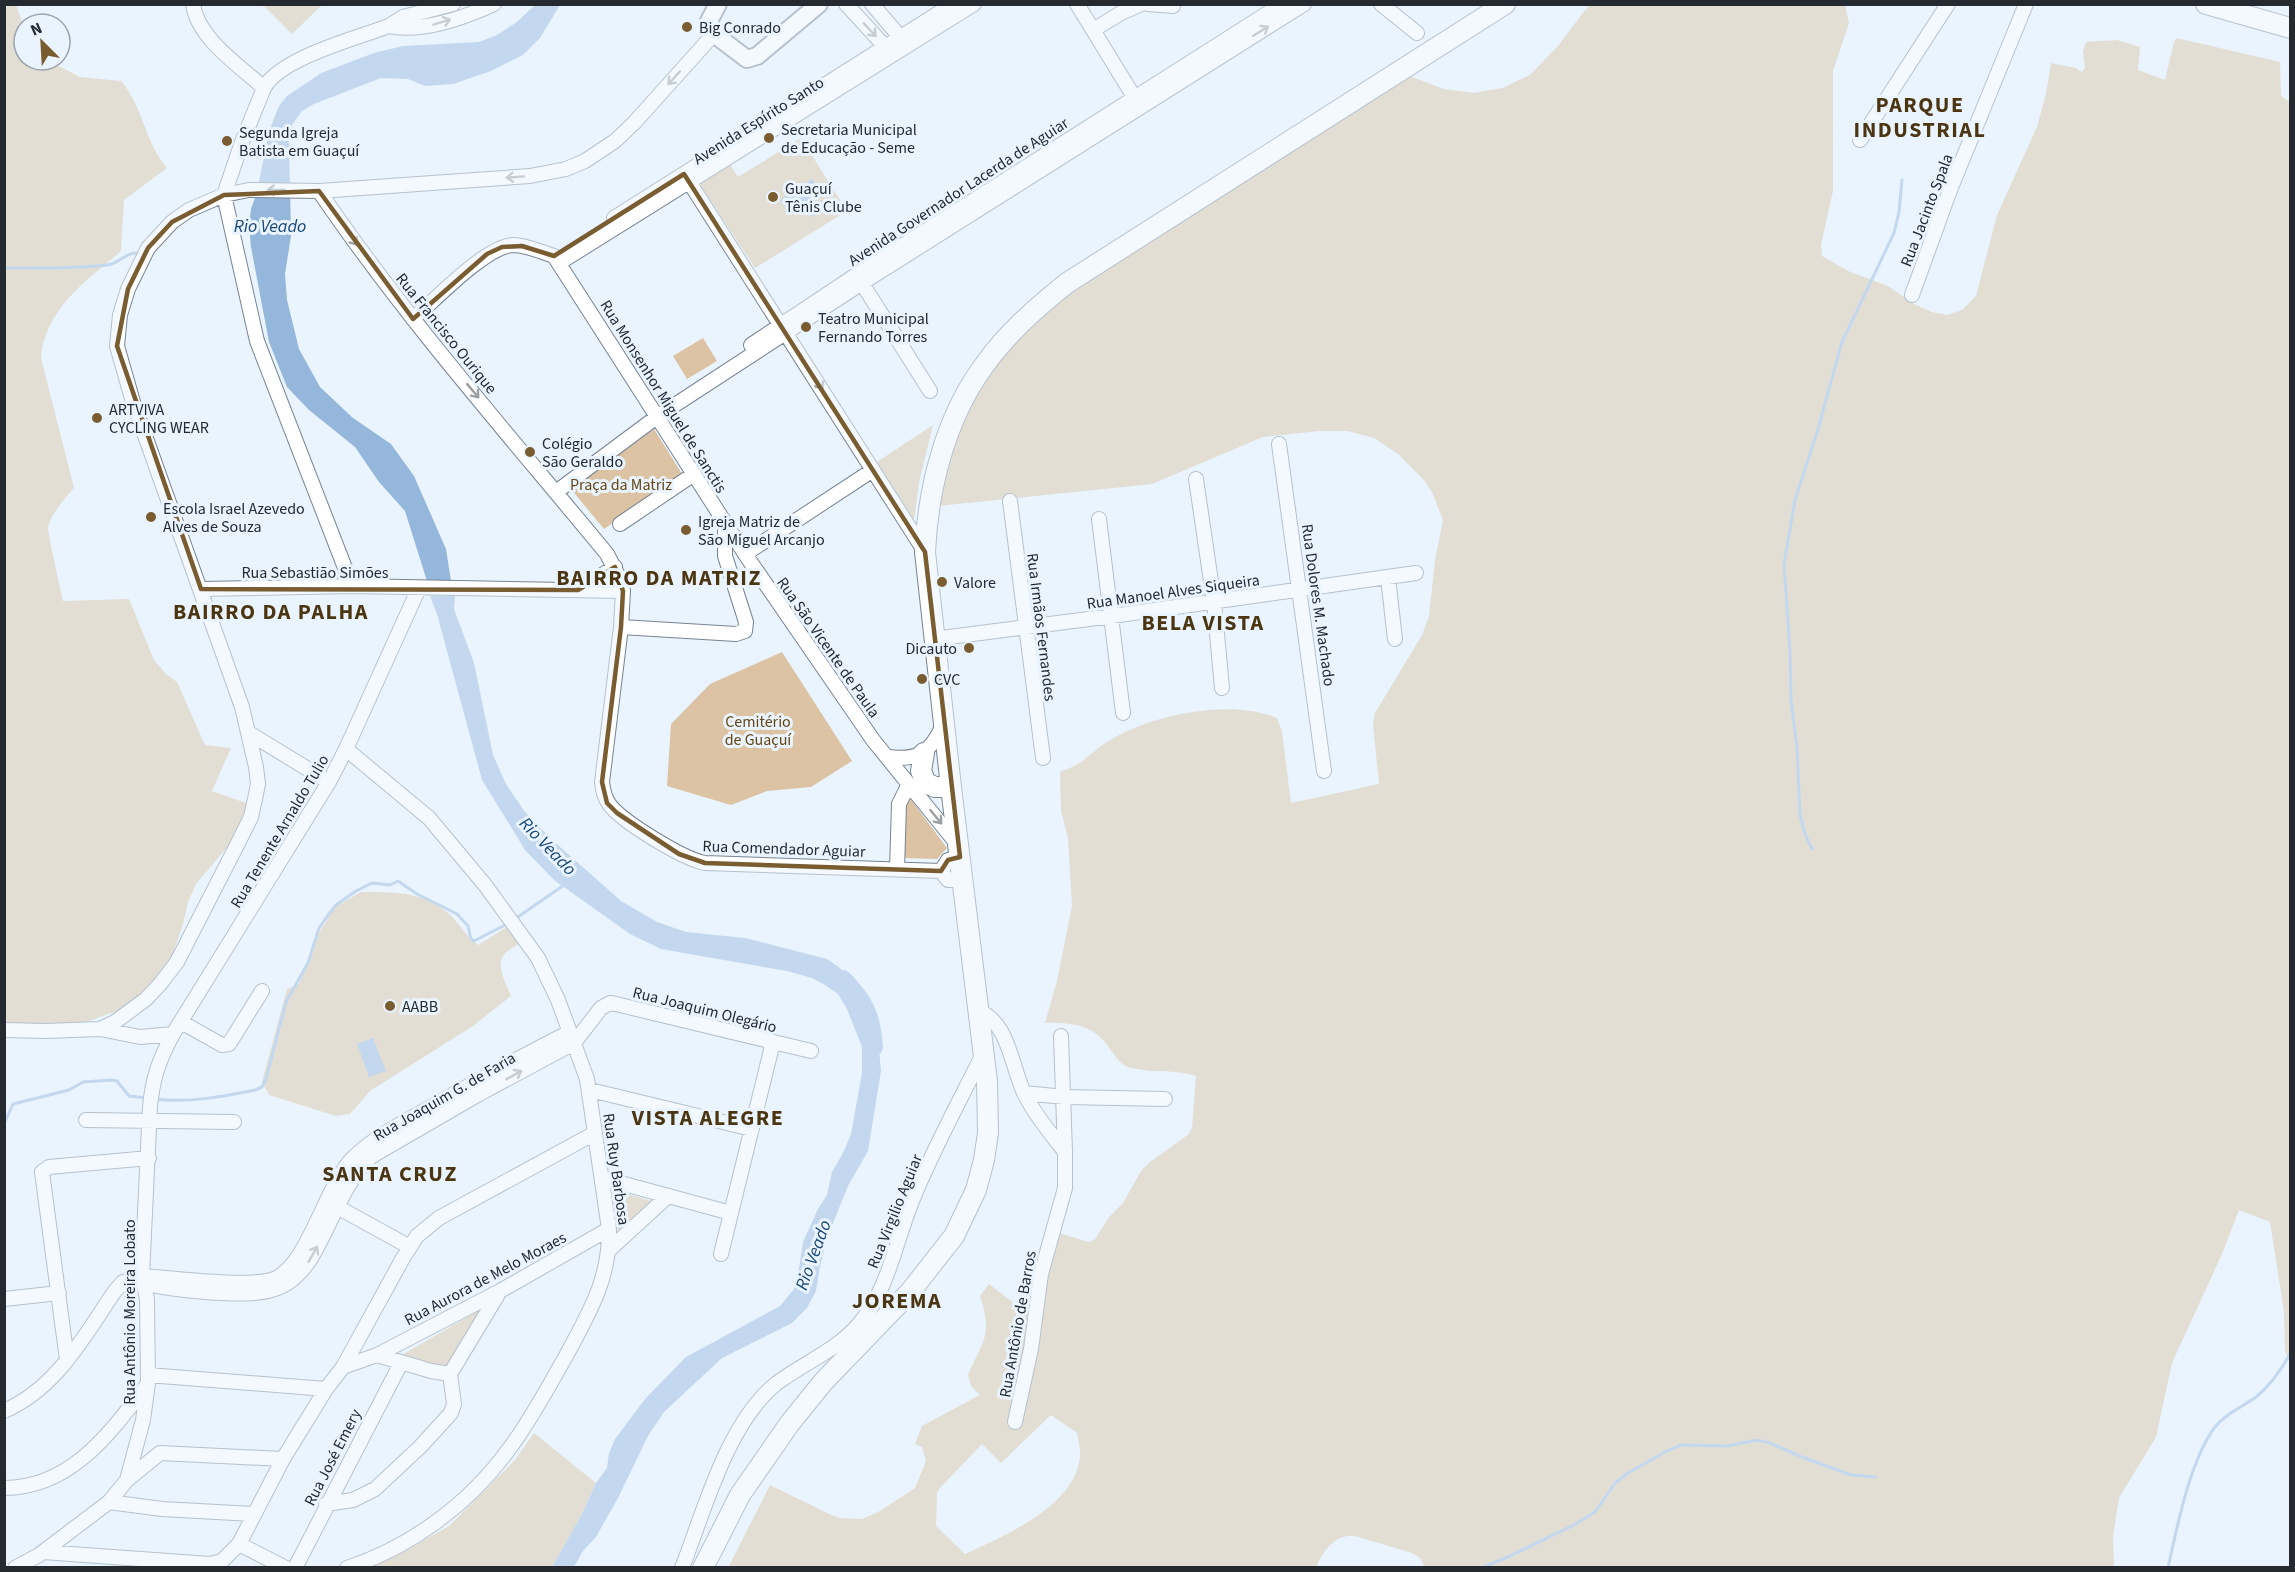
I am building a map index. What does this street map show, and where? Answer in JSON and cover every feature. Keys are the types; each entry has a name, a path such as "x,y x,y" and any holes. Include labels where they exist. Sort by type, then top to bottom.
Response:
{"highway":[{"path":"703,1568 740,1496 783,1432 824,1381 925,1275 954,1236 976,1190 988,1133 987,1081 925,552 927,519 938,471 946,440 964,399 982,367 1005,339 1035,309 1067,283 1504,4"},
{"path":"2206,4 2288,28"},
{"path":"924,753 921,771 926,783 935,787 951,787"}],"main road":[{"path":"718,4 709,21 709,27 713,35 743,58 752,58 819,4"}],"street":[{"path":"193,4 195,16 205,35 264,88"},
{"path":"352,586 257,341 224,195 264,88 267,82 281,70 301,59 389,26 418,9 453,4"},
{"path":"389,26 405,29 435,25 494,4"},
{"path":"846,4 889,51"},
{"path":"872,4 904,42"},
{"name":"Avenida Espírito Santo","path":"904,42 953,4"},
{"name":"Avenida Espírito Santo","path":"556,260 889,51 974,4"},
{"path":"1077,4 1137,102"},
{"path":"1093,30 1121,13 1142,4"},
{"path":"1148,4 1173,6"},
{"name":"Avenida Governador Lacerda de Aguiar","path":"656,413 859,279 1137,102 1282,4"},
{"name":"Avenida Governador Lacerda de Aguiar","path":"1137,102 1304,4"},
{"path":"1381,4 1417,33"},
{"path":"1860,140 1948,4"},
{"name":"Rua Jacinto Spala","path":"1912,295 1950,190 2026,4"},
{"path":"100,1029 130,1012 161,983 177,962 251,816 258,784 249,733 201,589 122,370 117,346 120,315 128,289 147,249 181,216 224,195 249,190 319,190 530,177 566,169 585,161 615,141 713,35"},
{"path":"687,178 925,552"},
{"name":"Rua Francisco Ourique","path":"319,190 343,227 413,319 556,492"},
{"path":"413,319 487,254 502,247 522,246 556,260"},
{"name":"Rua Monsenhor Miguel de Sanctis","path":"556,260 745,554"},
{"path":"859,279 930,391"},
{"path":"623,591 615,567 556,492 656,413"},
{"name":"Rua Dolores M. Machado","path":"1279,444 1324,771"},
{"path":"745,554 873,470"},
{"path":"620,524 694,474"},
{"path":"1196,479 1214,602 1221,688"},
{"name":"Rua Irmãos Fernandes","path":"1010,501 1042,758"},
{"path":"1099,519 1123,713"},
{"path":"621,627 736,634 745,631 746,622 725,556 725,524"},
{"name":"Rua São Vicente de Paula","path":"745,554 873,740 888,757"},
{"path":"578,590 615,567"},
{"name":"Rua Manoel Alves Siqueira","path":"934,639 1416,573"},
{"path":"1388,578 1395,639"},
{"name":"Rua Sebastião Simões","path":"201,589 352,586 623,591"},
{"name":"Rua Tenente Arnaldo Tulio","path":"149,1113 152,1082 158,1062 329,782 424,589"},
{"name":"Rua Comendador Aguiar","path":"623,591 621,627 602,782 603,794 607,803 617,813 679,854 705,863 941,871 948,880 963,880"},
{"path":"888,757 904,758 924,753 935,742 944,723"},
{"path":"249,733 329,782"},
{"name":"Rua Ruy Barbosa","path":"346,749 429,818 512,920 549,978 590,1090 609,1229 609,1250 604,1277 592,1308 510,1448 492,1471 415,1538 348,1567"},
{"path":"888,757 959,851 943,865 941,871"},
{"path":"897,869 899,804 909,784"},
{"path":"4,1030 100,1029 140,1037 177,1028 222,1044 229,1044 262,991"},
{"name":"Rua Joaquim Olegário","path":"572,1038 601,1008 610,1003 811,1052"},
{"path":"979,1011 991,1018 1001,1030 1024,1093 1065,1152"},
{"name":"Rua Antônio de Barros","path":"1015,1422 1031,1349 1041,1274 1065,1188 1061,1036"},
{"name":"Rua Joaquim G. de Faria","path":"139,1280 186,1289 249,1293 269,1291 285,1284 304,1269 332,1203 342,1170 364,1148 464,1088 572,1038"},
{"path":"721,1254 773,1042"},
{"name":"Rua Virgilio Aguiar","path":"682,1568 720,1467 748,1415 764,1394 777,1383 843,1341 872,1306 891,1263 914,1195 983,1054"},
{"path":"590,1090 752,1129"},
{"path":"1024,1093 1064,1097 1165,1099"},
{"path":"86,1120 149,1113 234,1122"},
{"name":"Rua Antônio Moreira Lobato","path":"127,1480 143,1420 148,1379 147,1299 139,1280 149,1158 149,1113"},
{"path":"42,1558 158,1564 210,1564 229,1557 239,1544 283,1459 326,1389 343,1367 417,1236 440,1218 595,1134"},
{"path":"68,1360 42,1172 49,1167 149,1158"},
{"path":"602,1178 730,1213"},
{"path":"609,1250 668,1196"},
{"path":"332,1203 410,1247"},
{"name":"Rua Aurora de Melo Moraes","path":"343,1367 377,1355 500,1291 609,1229"},
{"path":"4,1411 16,1406 42,1388 68,1360 119,1286 139,1280"},
{"path":"327,1504 353,1500 368,1494 420,1447 453,1408 450,1374 500,1291"},
{"path":"4,1299 60,1293"},
{"path":"377,1355 450,1374"},
{"name":"Rua José Emery","path":"295,1568 401,1363"},
{"path":"4,1488 32,1486 70,1469 91,1452 114,1428 148,1379 326,1389"},
{"path":"15,1568 42,1558 109,1502 127,1480 157,1454 164,1452 283,1459"},
{"path":"109,1502 162,1509 254,1514"},
{"path":"239,1544 286,1568"}],"highlighted area":[{"path":"684,174 925,552 960,857 948,860 941,871 705,863 679,854 617,813 607,803 602,782 621,627 623,591 615,567 578,590 201,589 117,346 128,289 148,248 172,222 224,195 319,191 413,319 487,254 502,247 522,246 554,256"}],"green space":[{"path":"265,4 322,5 292,34 264,6"},
{"path":"4,5 16,5 18,12 12,12 12,72 70,72 80,77 121,81 167,168 124,200 121,251 70,297 50,325 44,341 41,358 74,488 55,511 48,527 63,601 129,599 154,660 166,674 177,682 205,745 231,748 212,791 254,806 235,838 196,884 188,902 165,976 125,1011 62,1027 4,1023"},
{"path":"1589,5 1845,5 1849,23 1833,71 1833,191 1821,245 1822,256 1848,271 1888,286 1914,304 1932,312 1947,315 1962,310 1976,296 1997,215 2037,127 2051,63 2076,68 2082,72 2085,68 2083,52 2086,42 2117,40 2140,47 2138,70 2165,80 2177,38 2280,62 2281,96 2290,102 2290,1362 2285,1352 2284,1312 2270,1222 2239,1210 2222,1254 2172,1363 2156,1437 2119,1498 2113,1536 2114,1567 1425,1568 1420,1558 1412,1553 1348,1536 1331,1544 1316,1567 728,1568 770,1485 829,1514 840,1518 862,1519 880,1511 915,1488 926,1461 922,1447 915,1444 922,1426 980,1395 971,1386 968,1375 982,1345 986,1329 980,1296 989,1284 1040,1320 1049,1269 1059,1233 1089,1242 1095,1239 1109,1217 1123,1203 1141,1171 1189,1134 1192,1128 1196,1076 1180,1072 1131,1068 1122,1063 1102,1039 1090,1030 1068,1024 1045,1023 1057,981 1072,906 1068,838 1061,811 1060,772 1081,762 1107,742 1145,724 1190,712 1236,710 1258,712 1277,718 1282,731 1291,803 1379,784 1373,725 1375,713 1422,635 1429,616 1435,560 1443,520 1432,492 1423,479 1398,454 1374,438 1347,431 1320,431 1263,437 1152,484 938,506 949,457 962,419 978,387 1043,307 1404,74 1444,89 1474,93 1502,88 1530,75 1557,47","holes":["1051,1415 1077,1433 1080,1453 1076,1474 1066,1490 1036,1517 965,1554 936,1526 938,1490 982,1444 1001,1463"]},
{"name":"Guaçuí Tênis Clube","path":"801,138 847,211 755,268 699,183 730,164 738,177"},
{"path":"703,338 717,361 687,379 673,356"},
{"path":"933,425 919,482 914,520 877,462"},
{"name":"Praça da Matriz","path":"654,429 682,474 604,529 570,488"},
{"name":"Cemitério de Guaçuí","path":"782,652 852,761 811,787 767,791 731,805 667,786 671,724 710,684"},
{"path":"909,797 947,848 937,859 903,858 904,804"},
{"name":"AABB","path":"361,892 407,894 429,901 449,914 478,945 507,927 519,944 506,952 501,960 503,976 511,996 473,1026 370,1091 350,1114 336,1116 269,1095 262,1082 287,989 299,984 317,936 335,907"},
{"path":"610,1189 655,1202 619,1235"},
{"path":"483,1308 447,1370 402,1355"},
{"path":"534,1433 596,1483 582,1514 552,1567 363,1568 402,1553 449,1526 515,1460"}],"water":[{"name":"Rio Veado","path":"535,5 560,5 540,38 523,55 491,71 453,84 425,86 408,79 381,78 314,104 302,111 292,125 289,141 291,236 285,274 287,300 299,349 320,387 353,418 391,444 414,476 446,549 451,581 427,581 405,511 379,482 355,447 309,410 287,387 269,342 251,247 249,225 251,209 257,192 269,131 279,106 287,96 321,73 374,53 403,46 479,42 497,35 517,22"},
{"path":"812,179 821,193 790,214 780,200"},
{"path":"823,200 828,207 812,217 807,211"},
{"path":"455,595 454,609 474,663 493,755 506,784 525,812 550,838 621,901 657,922 686,932 745,938 827,959 840,968 857,992 877,1037 879,1049 881,1071 868,1151 848,1186 829,1233 816,1291 807,1308 792,1323 722,1358 664,1412 648,1436 596,1537 583,1551 574,1567 552,1567 582,1514 596,1483 607,1468 609,1453 615,1439 645,1399 686,1357 780,1306 794,1289 803,1242 827,1195 832,1172 851,1134 862,1073 862,1047 847,1009 838,994 825,985 812,978 787,971 661,949 630,934 554,880 525,850 482,780 437,614 430,596"},
{"path":"373,1038 386,1071 369,1077 357,1044"}],"waterway":[{"path":"1812,849 1800,815 1784,564 1795,500 1818,429 1842,342 1894,233 1899,212 1902,180"},
{"path":"4,268 69,268 107,265 136,253"},
{"path":"154,1099 205,1099 262,1087 286,1002 308,963 319,928 336,905 372,883 390,885 398,881 417,894 457,914 468,926 471,939 474,941 507,924"},
{"path":"515,919 564,885"},
{"name":"Rio Veado","path":"843,979 866,1009 874,1047"},
{"path":"4,1124 13,1104 69,1090 83,1082 117,1081 129,1096 147,1098"},
{"path":"2168,1568 2185,1494 2206,1441 2224,1418 2256,1397 2266,1387 2290,1354"},
{"path":"1481,1568 1574,1525 1595,1512 1615,1483 1628,1473 1681,1445 1727,1446 1757,1440 1851,1475 1876,1477"}],"place":[{"name":"Big Conrado","path":"687,27"},
{"name":"Secretaria Municipal de Educação - Seme","path":"769,138"},
{"name":"Segunda Igreja Batista em Guaçuí","path":"227,141"},
{"name":"Guaçuí Tênis Clube","path":"773,197"},
{"name":"Teatro Municipal Fernando Torres","path":"806,327"},
{"name":"ARTVIVA CYCLING WEAR","path":"97,418"},
{"name":"Colégio São Geraldo","path":"530,452"},
{"name":"Escola Israel Azevedo Alves de Souza","path":"151,517"},
{"name":"Igreja Matriz de São Miguel Arcanjo","path":"686,530"},
{"name":"Valore","path":"942,582"},
{"name":"Dicauto","path":"969,648"},
{"name":"CVC","path":"922,679"},
{"name":"AABB","path":"390,1006"}],"district":[{"name":"PARQUE INDUSTRIAL","path":"1920,116"},
{"name":"BAIRRO DA MATRIZ","path":"659,577"},
{"name":"BAIRRO DA PALHA","path":"271,611"},
{"name":"BELA VISTA","path":"1203,622"},
{"name":"VISTA ALEGRE","path":"708,1117"},
{"name":"SANTA CRUZ","path":"390,1173"},
{"name":"JOREMA","path":"897,1300"}]}
